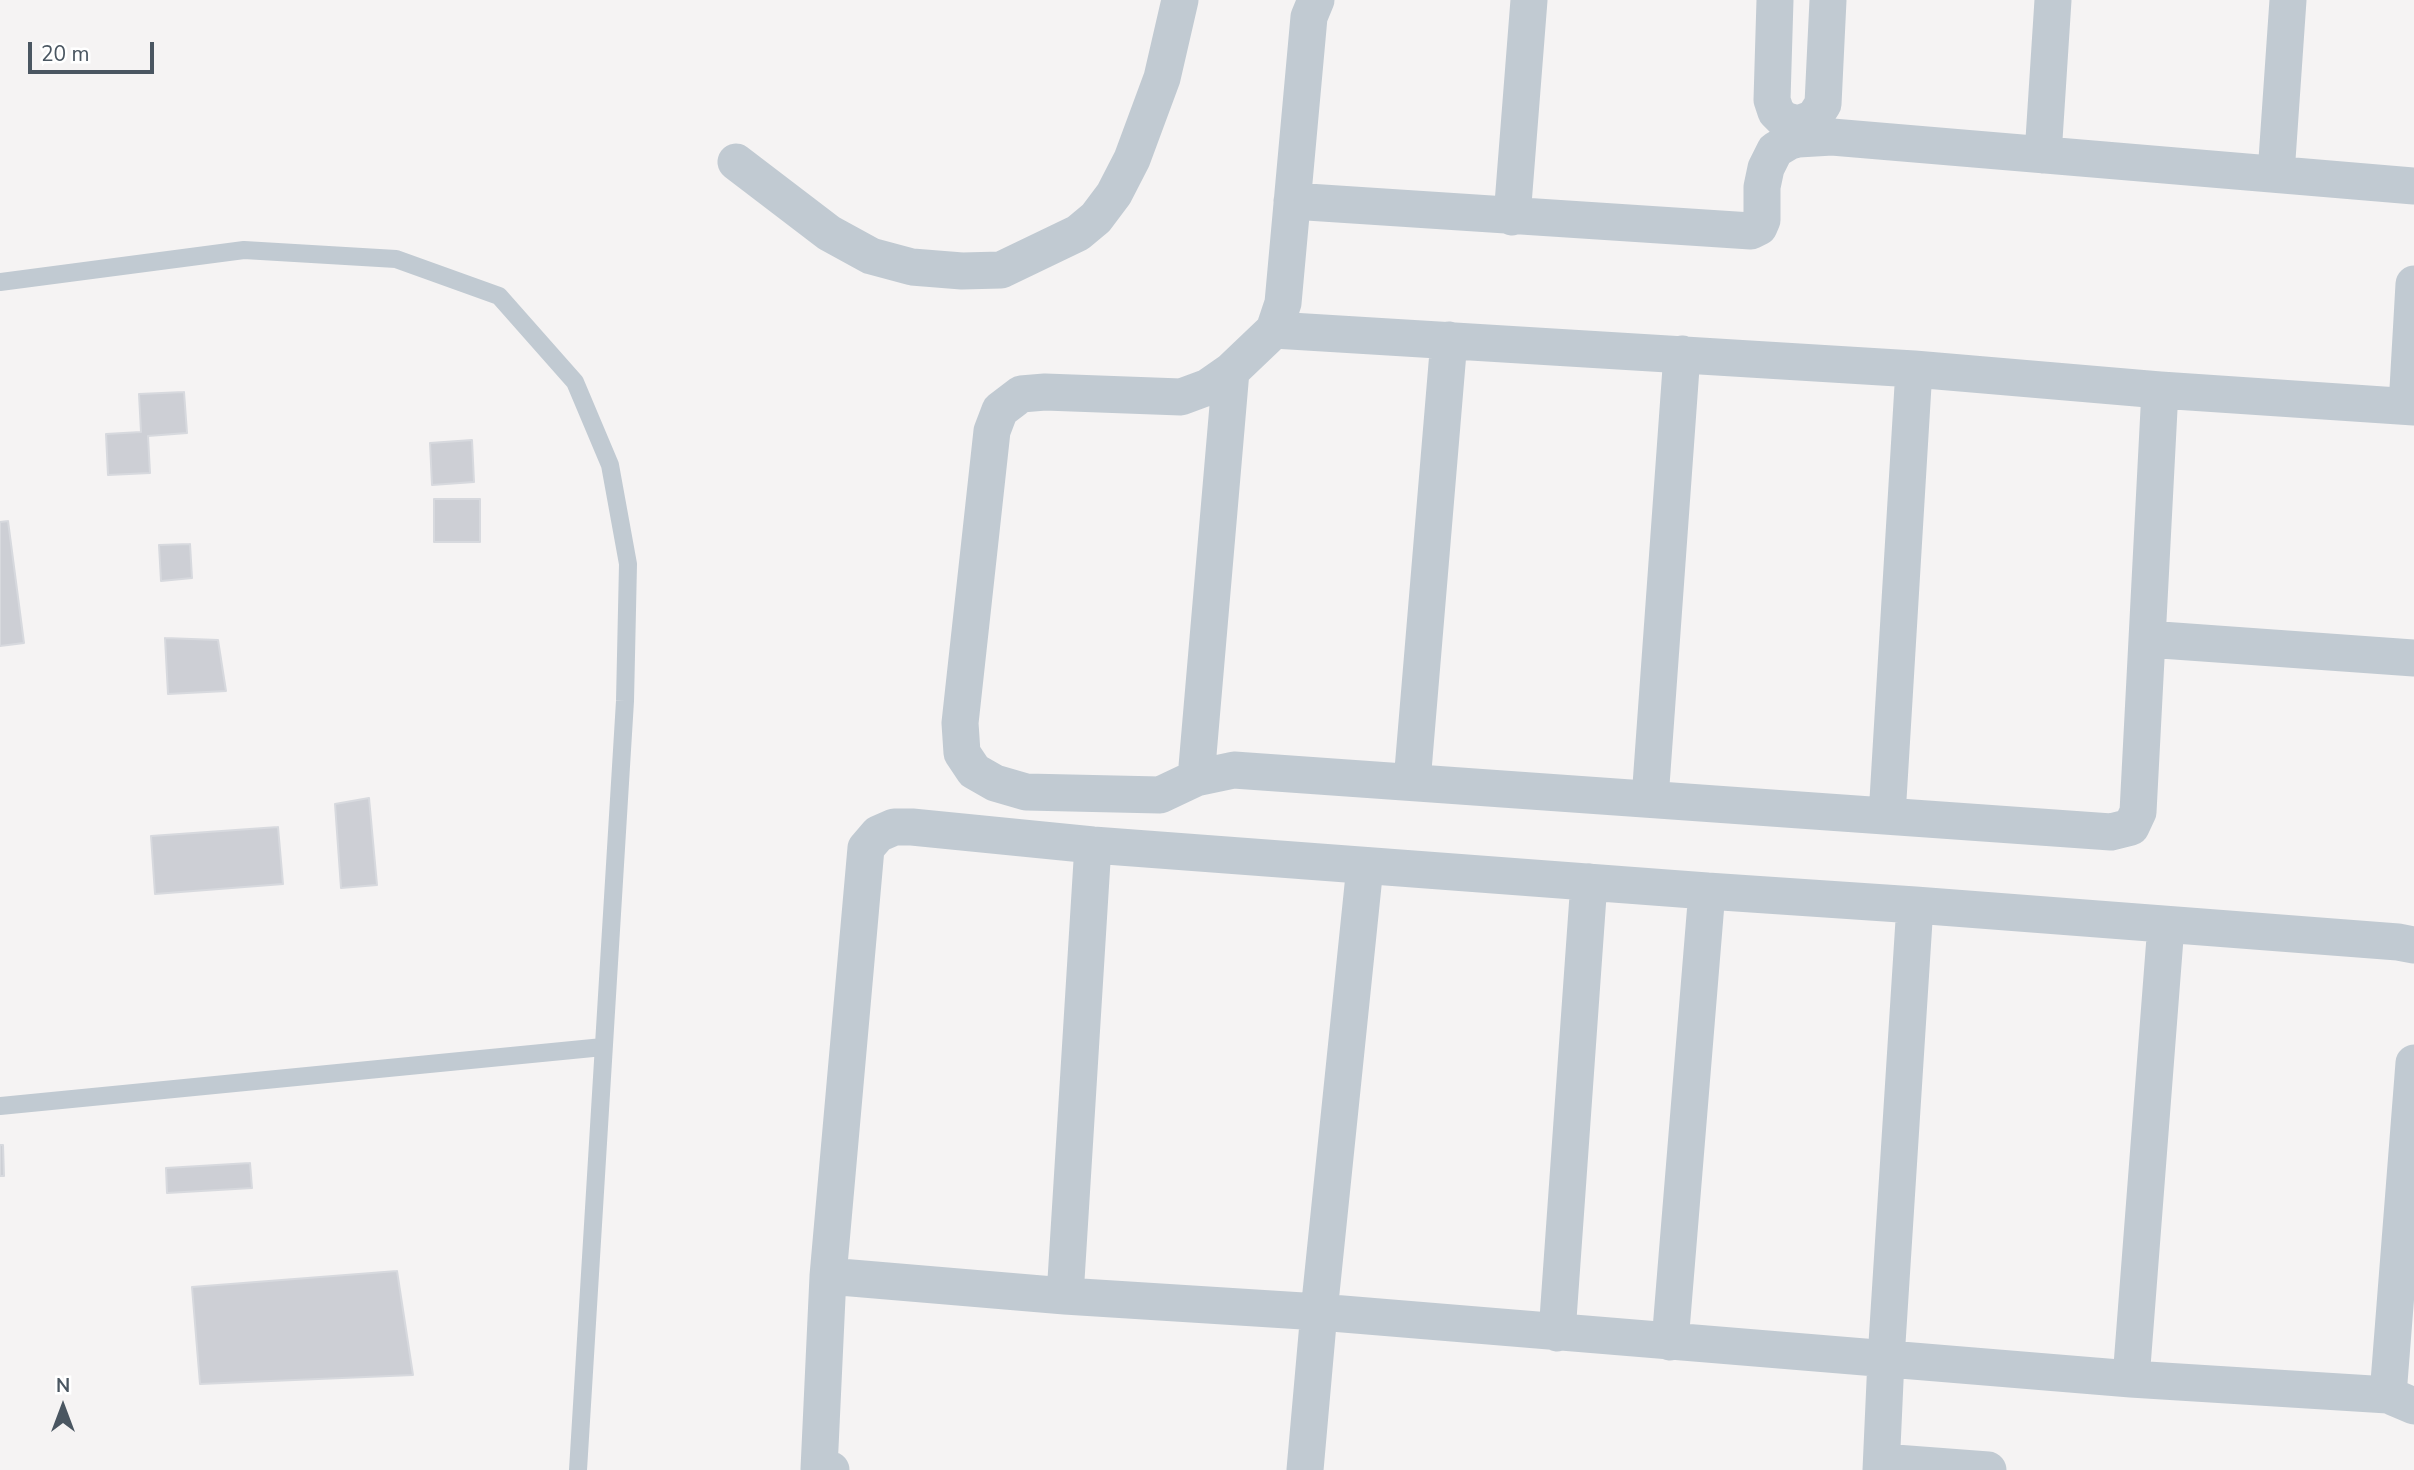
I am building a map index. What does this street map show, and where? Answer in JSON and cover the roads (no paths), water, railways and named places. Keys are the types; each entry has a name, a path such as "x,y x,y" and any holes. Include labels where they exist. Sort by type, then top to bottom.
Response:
{"street":[{"path":"736,162 829,233 872,256 912,267 962,271 1000,270 1078,233 1096,218 1114,194 1132,159 1162,78 1180,0"},
{"path":"1316,0 1309,17 1283,303 1274,330 1231,371 1209,387 1181,397 1045,392 1021,394 1000,410 992,431 960,723 962,753 974,771 995,783 1026,792 1160,795 1196,778 1234,770 2111,832 2130,827 2138,812 2160,390"},
{"path":"1512,217 1529,0"},
{"path":"1775,0 1772,100 1776,112 1798,132 2414,186"},
{"path":"1292,201 1751,231 1759,227 1762,220 1762,187 1766,168 1776,150 1790,141 1814,118 1823,104 1828,0"},
{"path":"2043,155 2053,0"},
{"path":"2276,174 2288,0"},
{"path":"1274,330 1914,369 2160,390 2411,406 2414,284"},
{"path":"1412,782 1448,340"},
{"path":"1650,799 1682,354"},
{"path":"1887,816 1914,369"},
{"path":"1196,778 1231,371"},
{"path":"2147,639 2414,658"},
{"path":"831,1470 819,1470 828,1276 866,848 878,834 894,827 1093,845 1915,905 2414,945"},
{"path":"1065,1296 1093,845"},
{"path":"1305,1470 1365,866"},
{"path":"1557,1333 1589,882"},
{"path":"1670,1342 1707,891"},
{"path":"1915,905 1886,1359 1882,1466 1988,1470"},
{"path":"2130,1379 2166,925"},
{"path":"828,1276 1065,1296 1319,1312 2401,1400 2414,1063"}],"lane":[{"path":"0,282 244,250 396,258 499,296 575,382 610,465 628,564 625,701 578,1470"},
{"path":"0,1106 603,1047"}]}
